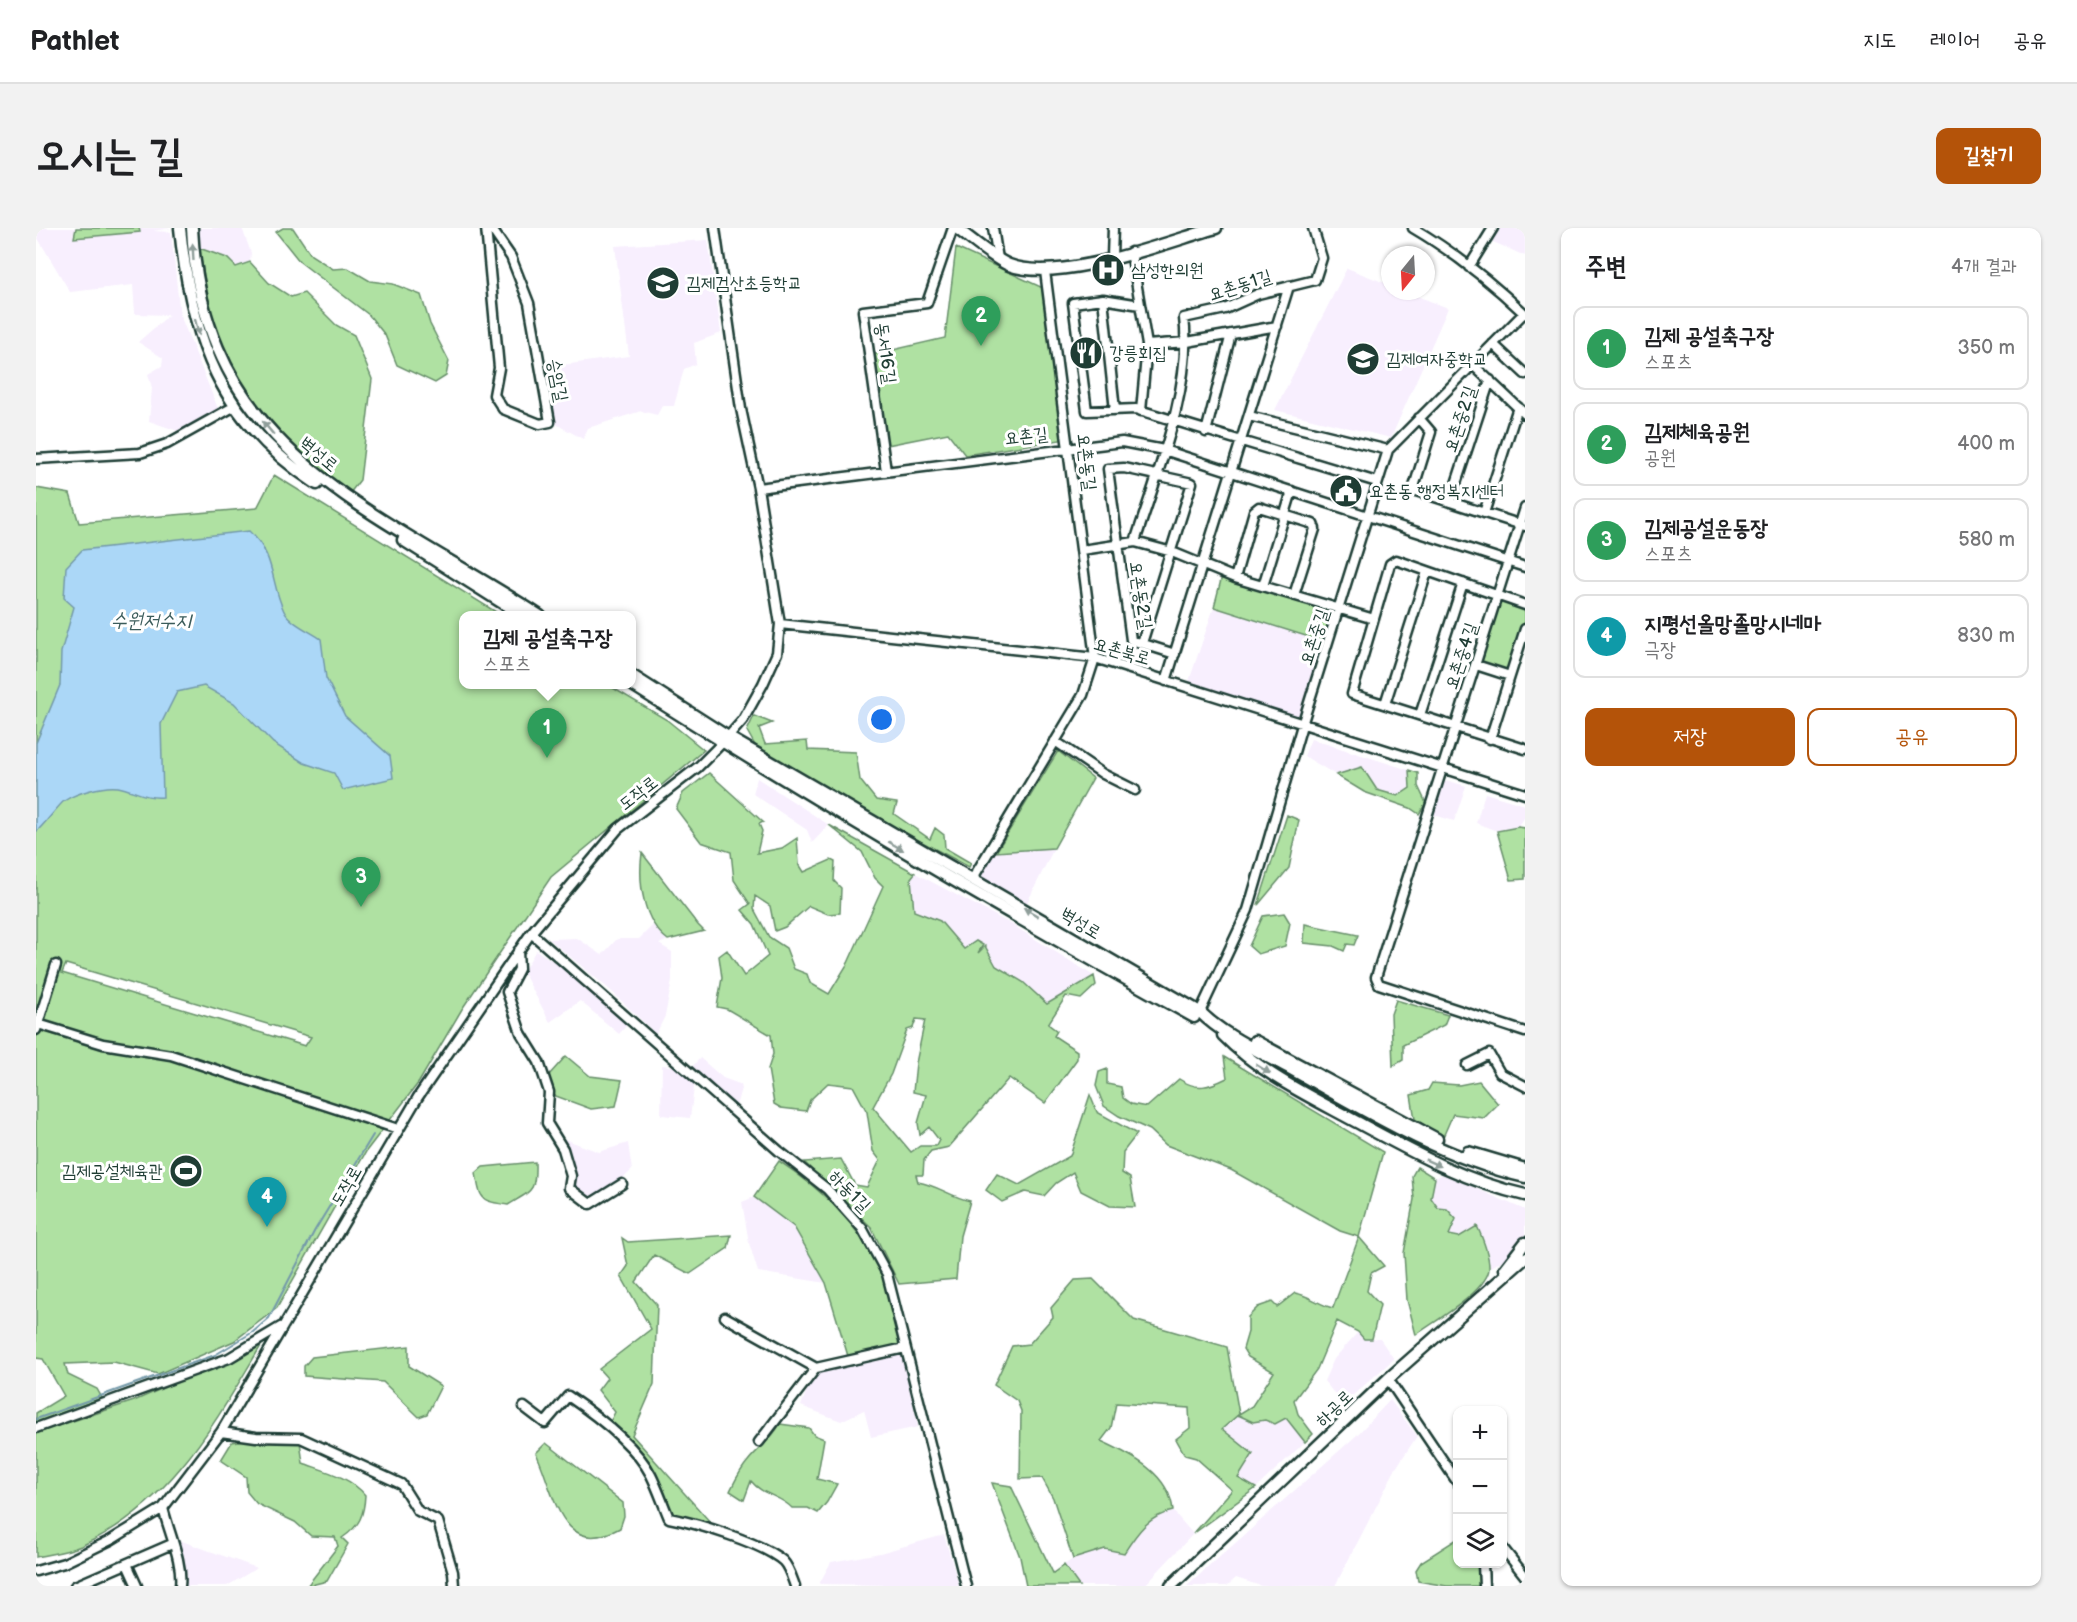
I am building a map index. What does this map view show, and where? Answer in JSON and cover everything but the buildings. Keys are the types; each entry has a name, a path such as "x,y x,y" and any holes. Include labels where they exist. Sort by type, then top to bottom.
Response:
{"main road":[{"name":"벽성로","path":"180,228 186,284 201,338 217,375 235,406 257,434 314,482 517,611"},
{"name":"벽성로","path":"192,228 194,271 208,324 243,398 272,434 313,473 363,507 533,611"},
{"path":"954,228 1009,265 1045,271 1112,257 1216,228"},
{"name":"벽성로","path":"636,678 725,740 972,878 1398,1129 1456,1155 1525,1169"},
{"name":"벽성로","path":"636,687 1219,1031 1422,1147 1482,1171 1525,1182"},
{"path":"1219,1031 1245,1058 1295,1089 1426,1160 1492,1188 1522,1196"},
{"path":"1490,1287 1525,1244"},
{"name":"하공로","path":"1171,1586 1388,1379 1522,1261"}],"street":[{"name":"승암길","path":"486,228 499,361 495,395 503,409 540,424 550,422 529,303 511,257 491,228"},
{"name":"도작로","path":"36,1571 64,1563 111,1540 163,1508 221,1432 287,1323 398,1129 531,933 618,830 698,767 725,740 743,720 763,684 777,653 780,624 758,488 741,410 715,228"},
{"name":"동서16길","path":"886,471 863,311 927,303 954,228"},
{"path":"993,228 998,259"},
{"path":"1112,257 1113,228"},
{"path":"1289,286 1315,280 1322,258 1313,228"},
{"path":"1413,228 1438,243 1525,314"},
{"path":"1469,267 1493,228"},
{"path":"1131,252 1148,345 1141,411"},
{"name":"요촌동길","path":"1045,271 1095,658"},
{"name":"요촌동1길","path":"1232,471 1289,286"},
{"name":"요촌동1길","path":"1156,475 1173,420 1187,342 1184,318 1225,309 1258,294 1289,286"},
{"path":"1140,305 1103,299 1073,303 1087,411 1141,411 1377,482"},
{"path":"1103,299 1114,410"},
{"name":"요촌중길","path":"1203,1016 1248,910 1302,724 1340,609 1388,450 1525,314"},
{"path":"1148,345 1187,342 1277,326"},
{"path":"1206,432 1231,334"},
{"path":"1493,344 1525,374"},
{"name":"요촌중2길","path":"1473,365 1525,414"},
{"name":"요촌중2길","path":"1450,502 1490,380"},
{"path":"36,459 140,453 167,444 235,406"},
{"path":"1484,513 1518,407"},
{"path":"1250,416 1388,450"},
{"path":"1419,418 1431,432 1413,490 1522,525"},
{"name":"요촌길","path":"758,488 1122,442 1164,450 1232,471 1525,567"},
{"name":"요촌동2길","path":"1142,644 1192,483 1124,468 1108,469 1116,544 1131,640 1142,644 1175,654"},
{"name":"요촌동2길","path":"1166,681 1232,471"},
{"name":"요촌동2길","path":"1135,542 1156,475"},
{"path":"1263,586 1292,491"},
{"path":"1235,578 1254,511 1259,507 1313,524 1315,529 1294,595"},
{"path":"1498,594 1522,525 1525,508"},
{"name":"요촌동2길","path":"1082,550 1135,542 1172,552 1235,578 1340,609"},
{"path":"1525,605 1396,560 1390,564 1352,694 1490,739 1525,747"},
{"path":"1385,704 1427,572"},
{"name":"요촌중4길","path":"1420,715 1463,583"},
{"name":"요촌중4길","path":"1456,727 1498,594"},
{"path":"1340,609 1374,619"},
{"name":"요촌북로","path":"780,624 1095,658 1525,794"},
{"path":"1490,739 1525,628"},
{"path":"972,878 1083,695 1095,658"},
{"path":"1476,665 1510,676"},
{"path":"1456,727 1376,977 1378,984 1525,1032"},
{"path":"1055,741 1103,774 1135,790"},
{"name":"하동1길","path":"531,933 779,1151 827,1190 862,1228 887,1274 966,1586"},
{"path":"518,951 519,969 507,992 521,1033 538,1062 549,1092 547,1123 562,1149 572,1176 569,1188 590,1204 622,1184"},
{"path":"56,965 37,1027 48,1027 102,1044 171,1055 398,1129"},
{"path":"1467,1065 1489,1054 1500,1073 1525,1086"},
{"path":"725,1317 816,1368"},
{"name":"도작로","path":"36,1428 229,1358 287,1323"},
{"path":"759,1442 816,1368 905,1348"},
{"path":"1388,1379 1453,1476"},
{"path":"524,1407 545,1423 568,1396 587,1409 639,1458 650,1473 669,1518 724,1534 773,1554 785,1563 795,1586"},
{"path":"221,1432 248,1437 301,1438 401,1484 418,1511 438,1521 453,1572 454,1586"},
{"path":"163,1508 172,1544 182,1570 180,1586"},
{"path":"75,1586 86,1584 172,1544"},
{"path":"1507,1552 1525,1576"},
{"path":"127,1564 137,1586"},
{"path":"1483,1568 1484,1586"}],"shaded area":[{"path":"36,228 76,228 75,238 140,232 139,228 171,228 153,231 171,232 180,315 219,411 178,431 149,421 152,388 148,374 162,366 163,358 138,342 169,315 135,314 133,285 70,292 36,235"},
{"path":"198,228 242,228 251,253 250,262 236,267 227,258 199,248"},
{"path":"1499,228 1525,228 1525,256 1491,241"},
{"path":"708,240 721,333 694,343 696,364 684,369 674,406 662,406 657,415 641,411 588,428 583,439 556,424 548,367 629,356 615,246"},
{"name":"김제여자중학교","path":"1347,268 1381,281 1381,300 1427,300 1448,308 1391,438 1275,410"},
{"path":"1214,607 1325,642 1300,718 1189,681"},
{"path":"1311,739 1409,770 1410,788 1398,796 1377,790 1362,767 1336,775 1304,756"},
{"path":"757,778 829,825 812,843 807,830 753,794"},
{"path":"1449,781 1466,786 1454,821 1431,814 1442,783"},
{"path":"1485,793 1525,805 1525,817 1518,827 1497,831 1476,823"},
{"path":"1054,848 1027,903 980,876 996,852"},
{"path":"915,873 1011,924 1094,976 1047,1004 1023,982 996,966 985,945 976,941 964,950 940,921 914,911 911,878"},
{"path":"653,925 668,940 659,944 672,952 672,981 665,1016 656,1034 610,990 549,939 577,938 602,955 617,939 639,939"},
{"path":"536,950 557,964 627,1025 619,1034 580,1001 550,1022 523,972"},
{"path":"700,1058 723,1078 742,1085 736,1106 691,1068"},
{"path":"662,1065 681,1067 695,1080 690,1118 661,1115"},
{"path":"559,1137 599,1152 628,1143 632,1170 593,1207 562,1189 566,1170"},
{"path":"1443,1174 1525,1210 1525,1235 1509,1256 1490,1268 1485,1243 1476,1227 1459,1237 1449,1235 1439,1209 1431,1198 1435,1178"},
{"path":"754,1197 794,1227 826,1283 758,1272 749,1243 742,1202"},
{"path":"1358,1332 1364,1339 1380,1339 1394,1359 1343,1404 1324,1381 1334,1359"},
{"path":"902,1351 918,1427 871,1437 864,1410 841,1421 801,1406 811,1379 818,1371"},
{"path":"1390,1400 1417,1436 1396,1468 1335,1586 1261,1586 1236,1578 1227,1586 1187,1586 1357,1435"},
{"path":"1238,1415 1253,1422 1265,1420 1275,1424 1286,1418 1305,1442 1256,1488 1238,1478 1222,1429"},
{"path":"1173,1511 1193,1534 1144,1586 1079,1586 1064,1565 1073,1559 1105,1549 1125,1553 1135,1536 1157,1514"},
{"path":"944,1535 959,1586 819,1584 831,1562 880,1553"},
{"path":"182,1541 257,1568 227,1586 186,1586 187,1575 177,1543"}],"green space":[{"path":"76,228 139,228 140,232 74,238"},
{"path":"283,228 293,228 311,255 333,269 348,268 370,281 393,284 421,295 430,324 449,361 446,376 435,383 397,365 385,335 369,315 300,262 276,232"},
{"path":"199,248 227,258 236,267 250,262 269,283 291,297 304,293 336,325 354,335 372,379 360,480 350,493 306,460 287,442 269,422 238,379 216,329"},
{"path":"956,248 1043,288 1067,439 965,455 948,433 887,445 875,354 945,338"},
{"path":"274,475 495,611 459,611 459,689 615,689 667,720 704,750 551,877 462,1009 419,1082 367,1150 277,1308 234,1341 158,1374 114,1362 65,1364 68,1375 97,1389 102,1398 36,1423 36,1413 64,1396 43,1359 36,1358 36,488 70,494 79,523 257,508","holes":["66,964 311,1037 305,1046 62,973"]},
{"path":"1222,576 1335,610 1325,642 1214,607"},
{"path":"1499,598 1525,607 1525,622 1508,672 1479,663"},
{"path":"754,716 772,723 759,728 765,744 807,741 808,750 856,752 860,780 876,800 897,803 894,814 930,839 935,828 944,835 945,848 971,863 969,867 869,814 757,749 747,731"},
{"path":"1058,751 1093,778 1054,848 996,852"},
{"path":"1362,767 1377,790 1398,796 1410,788 1409,770 1418,773 1418,786 1426,803 1419,814 1410,808 1364,792 1336,775"},
{"path":"709,773 763,822 759,824 762,831 757,853 782,848 797,838 799,864 804,872 831,860 835,862 834,881 841,888 840,913 828,914 809,906 785,927 775,931 770,906 755,896 754,909 769,937 786,948 794,969 807,974 810,983 829,994 848,963 883,886 875,878 862,852 829,825 915,873 911,878 914,911 940,921 964,949 976,941 983,945 978,953 985,946 996,966 1023,982 1047,1004 1094,976 1096,985 1081,999 1066,996 1048,1024 1057,1031 1054,1036 1077,1051 1077,1059 1045,1103 1009,1078 949,1147 931,1151 924,1160 923,1175 916,1175 918,1182 970,1201 960,1236 956,1279 899,1284 871,1227 804,1162 841,1159 855,1185 867,1187 880,1160 873,1151 867,1112 853,1086 828,1083 810,1100 806,1111 781,1108 774,1104 768,1069 773,1054 771,1035 727,1009 717,1007 722,978 719,956 727,950 744,976 768,956 754,924 742,910 750,904 734,880 731,852 701,842 676,809 683,793","holes":["916,1019 925,1020 916,1063 913,1092 926,1095 918,1123 920,1135 929,1127 939,1140 936,1146 920,1146 911,1152 873,1107 891,1074 907,1030 913,1028"]},
{"path":"1287,815 1299,820 1289,868 1258,905"},
{"path":"1525,828 1525,879 1511,880 1497,831"},
{"path":"642,853 704,931 668,940 660,932 653,923 644,901 641,877"},
{"path":"1284,913 1290,923 1285,946 1258,954 1249,946 1263,916"},
{"path":"1305,924 1358,935 1354,945 1347,944 1344,951 1333,946 1304,943"},
{"path":"1396,1000 1448,1015 1444,1025 1403,1045 1403,1060 1393,1066 1391,1014"},
{"path":"566,1056 590,1076 622,1080 616,1106 591,1109 553,1095 549,1075"},
{"path":"1224,1057 1383,1152 1359,1237 1340,1231 1231,1170 1166,1145 1150,1130 1119,1116 1104,1106 1096,1086 1099,1072 1107,1069 1107,1084 1121,1087 1123,1098 1131,1104 1147,1107 1179,1079 1185,1083 1203,1086 1227,1078"},
{"path":"1479,1081 1498,1104 1484,1118 1453,1114 1443,1137 1415,1119 1411,1095 1428,1090 1432,1083 1459,1085"},
{"path":"1090,1095 1097,1112 1137,1134 1123,1152 1122,1173 1130,1178 1135,1207 1110,1206 1081,1191 1073,1172 1056,1183 1044,1196 1025,1192 1002,1202 986,1190 997,1174 1019,1185 1070,1156"},
{"path":"779,1161 838,1209 861,1238 884,1280 902,1351 851,1366 826,1283 794,1227 754,1197"},
{"path":"535,1162 535,1179 527,1193 508,1205 483,1198 476,1173 483,1167"},
{"path":"1417,1167 1435,1178 1431,1198 1438,1208 1447,1209 1456,1219 1449,1235 1459,1237 1477,1226 1487,1251 1489,1267 1487,1276 1471,1295 1416,1335 1407,1300 1404,1253 1414,1199 1412,1176"},
{"path":"731,1235 728,1248 690,1274 654,1255 636,1282 657,1305 654,1384 632,1435 712,1524 671,1513 654,1471 609,1424 615,1412 598,1390 607,1378 599,1369 651,1329 621,1276 628,1266 622,1238 628,1242"},
{"path":"1359,1237 1384,1266 1371,1273 1367,1291 1380,1305 1372,1339 1364,1339 1358,1332 1337,1321 1317,1369 1294,1400 1298,1414 1313,1434 1305,1442 1286,1418 1275,1424 1265,1420 1253,1422 1238,1415 1222,1429 1253,1454 1238,1478 1256,1488 1193,1534 1232,1490 1196,1458 1185,1455 1176,1439 1190,1428 1189,1408 1116,1403 1111,1428 1101,1441 1148,1467 1165,1486 1173,1511 1150,1521 1124,1553 1105,1549 1073,1559 1053,1498 1042,1478 1020,1479 1021,1411 1017,1401 994,1385 1012,1346 1029,1344 1053,1317 1051,1308 1075,1280 1093,1279 1134,1320 1227,1347 1239,1414 1252,1406 1274,1372 1248,1357 1243,1349 1248,1332 1248,1317 1258,1307 1272,1302 1277,1307 1295,1293 1333,1308"},
{"path":"262,1344 207,1432 165,1485 113,1529 76,1548 36,1557 36,1433 134,1401"},
{"path":"409,1346 409,1366 441,1386 427,1414 419,1417 383,1382 304,1376 304,1366 312,1357"},
{"path":"780,1424 809,1428 814,1435 824,1439 817,1479 837,1484 818,1513 808,1508 792,1508 782,1500 761,1490 751,1481 744,1500 730,1491 745,1464"},
{"path":"244,1440 300,1442 303,1463 345,1479 365,1495 360,1519 342,1538 348,1544 327,1581 307,1586 338,1546 335,1537 311,1536 295,1522 257,1504 247,1492 246,1477 221,1460 232,1442"},
{"path":"546,1443 623,1503 624,1516 620,1528 600,1536 584,1535 572,1529 562,1517 536,1453"},
{"path":"992,1483 1011,1486 1053,1573 1064,1565 1079,1586 1026,1586 1020,1557"},
{"path":"1453,1542 1453,1568 1478,1568 1480,1586 1447,1586 1418,1581 1416,1570 1421,1562"}],"water":[{"name":"수원저수지","path":"249,531 258,540 268,559 284,611 295,623 321,639 326,678 345,716 390,756 393,778 343,790 334,773 304,763 273,743 234,703 204,686 177,692 161,724 163,797 146,796 118,787 90,790 64,801 36,832 36,743 60,685 61,652 74,607 64,598 66,567 82,550"}],"waterway":[{"path":"36,1419 215,1355 253,1332 269,1318 315,1230 373,1135"}],"place":[{"name":"삼성한의원","path":"1108,270"},
{"name":"김제검산초등학교","path":"663,283"},
{"name":"김제체육공원","path":"981,346"},
{"name":"강릉회집","path":"1086,353"},
{"name":"김제여자중학교","path":"1363,359"},
{"name":"요촌동 행정복지센터","path":"1346,491"},
{"name":"김제 공설축구장","path":"547,758"},
{"name":"김제공설운동장","path":"361,907"},
{"name":"김제공설체육관","path":"186,1171"},
{"name":"지평선올망졸망시네마","path":"267,1227"}]}
